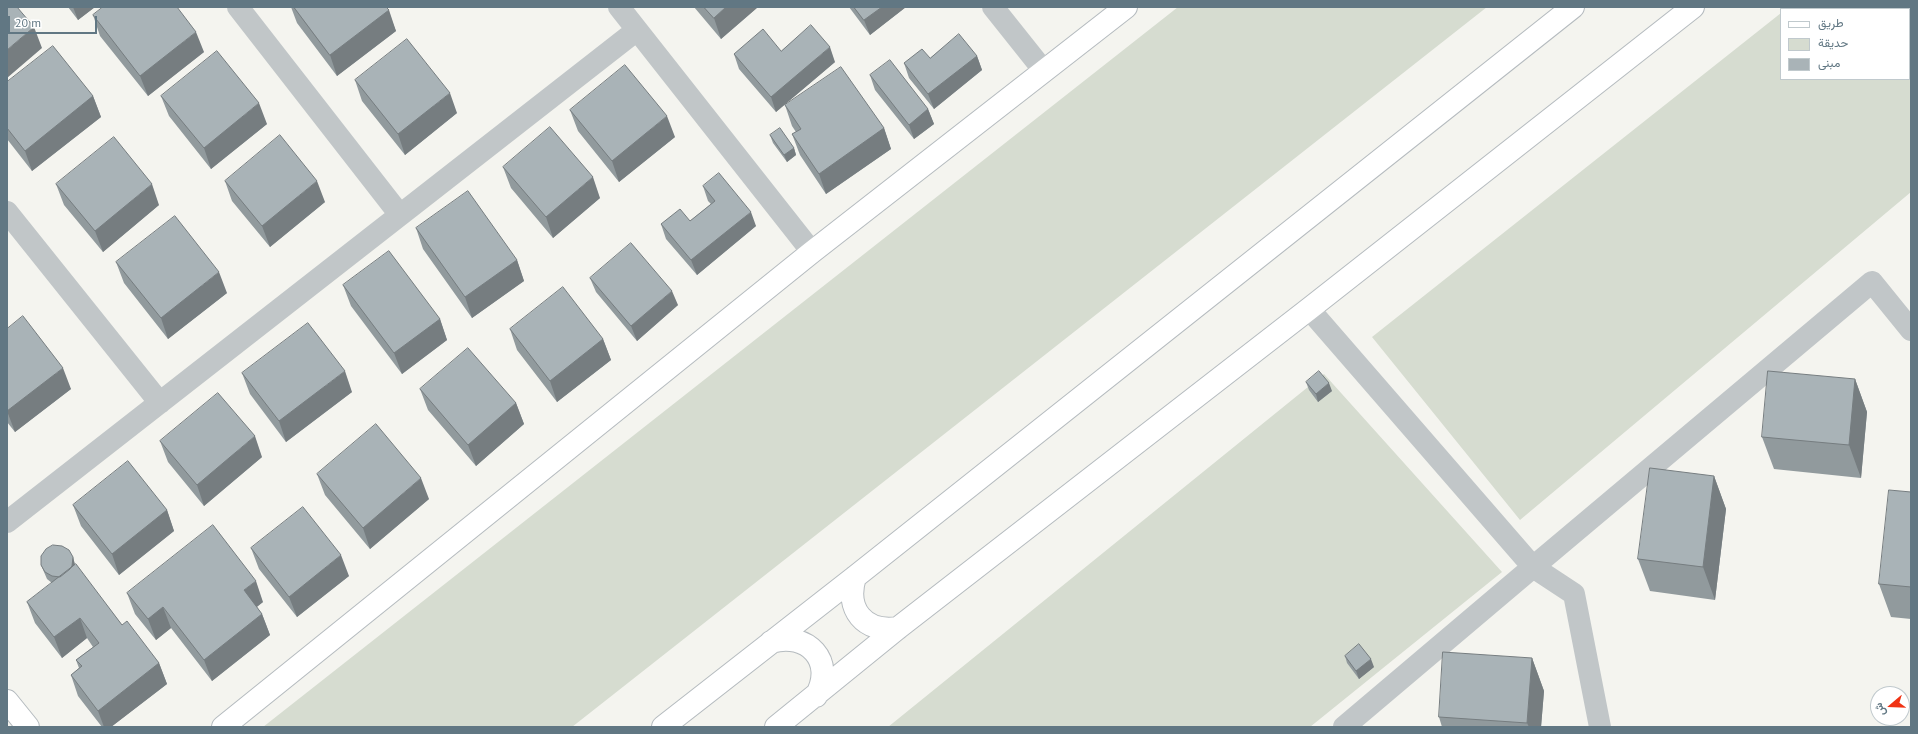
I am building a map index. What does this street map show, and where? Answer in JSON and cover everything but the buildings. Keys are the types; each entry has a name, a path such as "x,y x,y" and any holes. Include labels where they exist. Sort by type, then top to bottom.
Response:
{"main road":[{"path":"224,727 812,252 1126,7"},
{"path":"663,727 855,577 1573,7"},
{"path":"776,727 898,628 1309,309 1693,7"},
{"path":"855,577 852,587 852,598 860,618 877,629 898,628"},
{"path":"771,642 783,639 795,640 806,645 815,653 821,663 823,674 822,686 816,696"},
{"path":"7,701 28,727"}],"street":[{"path":"238,7 400,215"},
{"path":"619,7 812,252"},
{"path":"993,7 1044,71"},
{"path":"7,522 637,30"},
{"path":"7,212 160,403"},
{"path":"1344,727 1872,282 1911,330"},
{"path":"1309,309 1534,567 1574,594 1600,727"}],"green space":[{"path":"1178,7 1487,7 572,727 263,727"},
{"path":"1911,7 1911,192 1520,520 1372,337 1780,14 1780,80 1910,80 1910,8 1788,8"},
{"path":"1324,374 1502,572 1310,727 888,727"}]}
